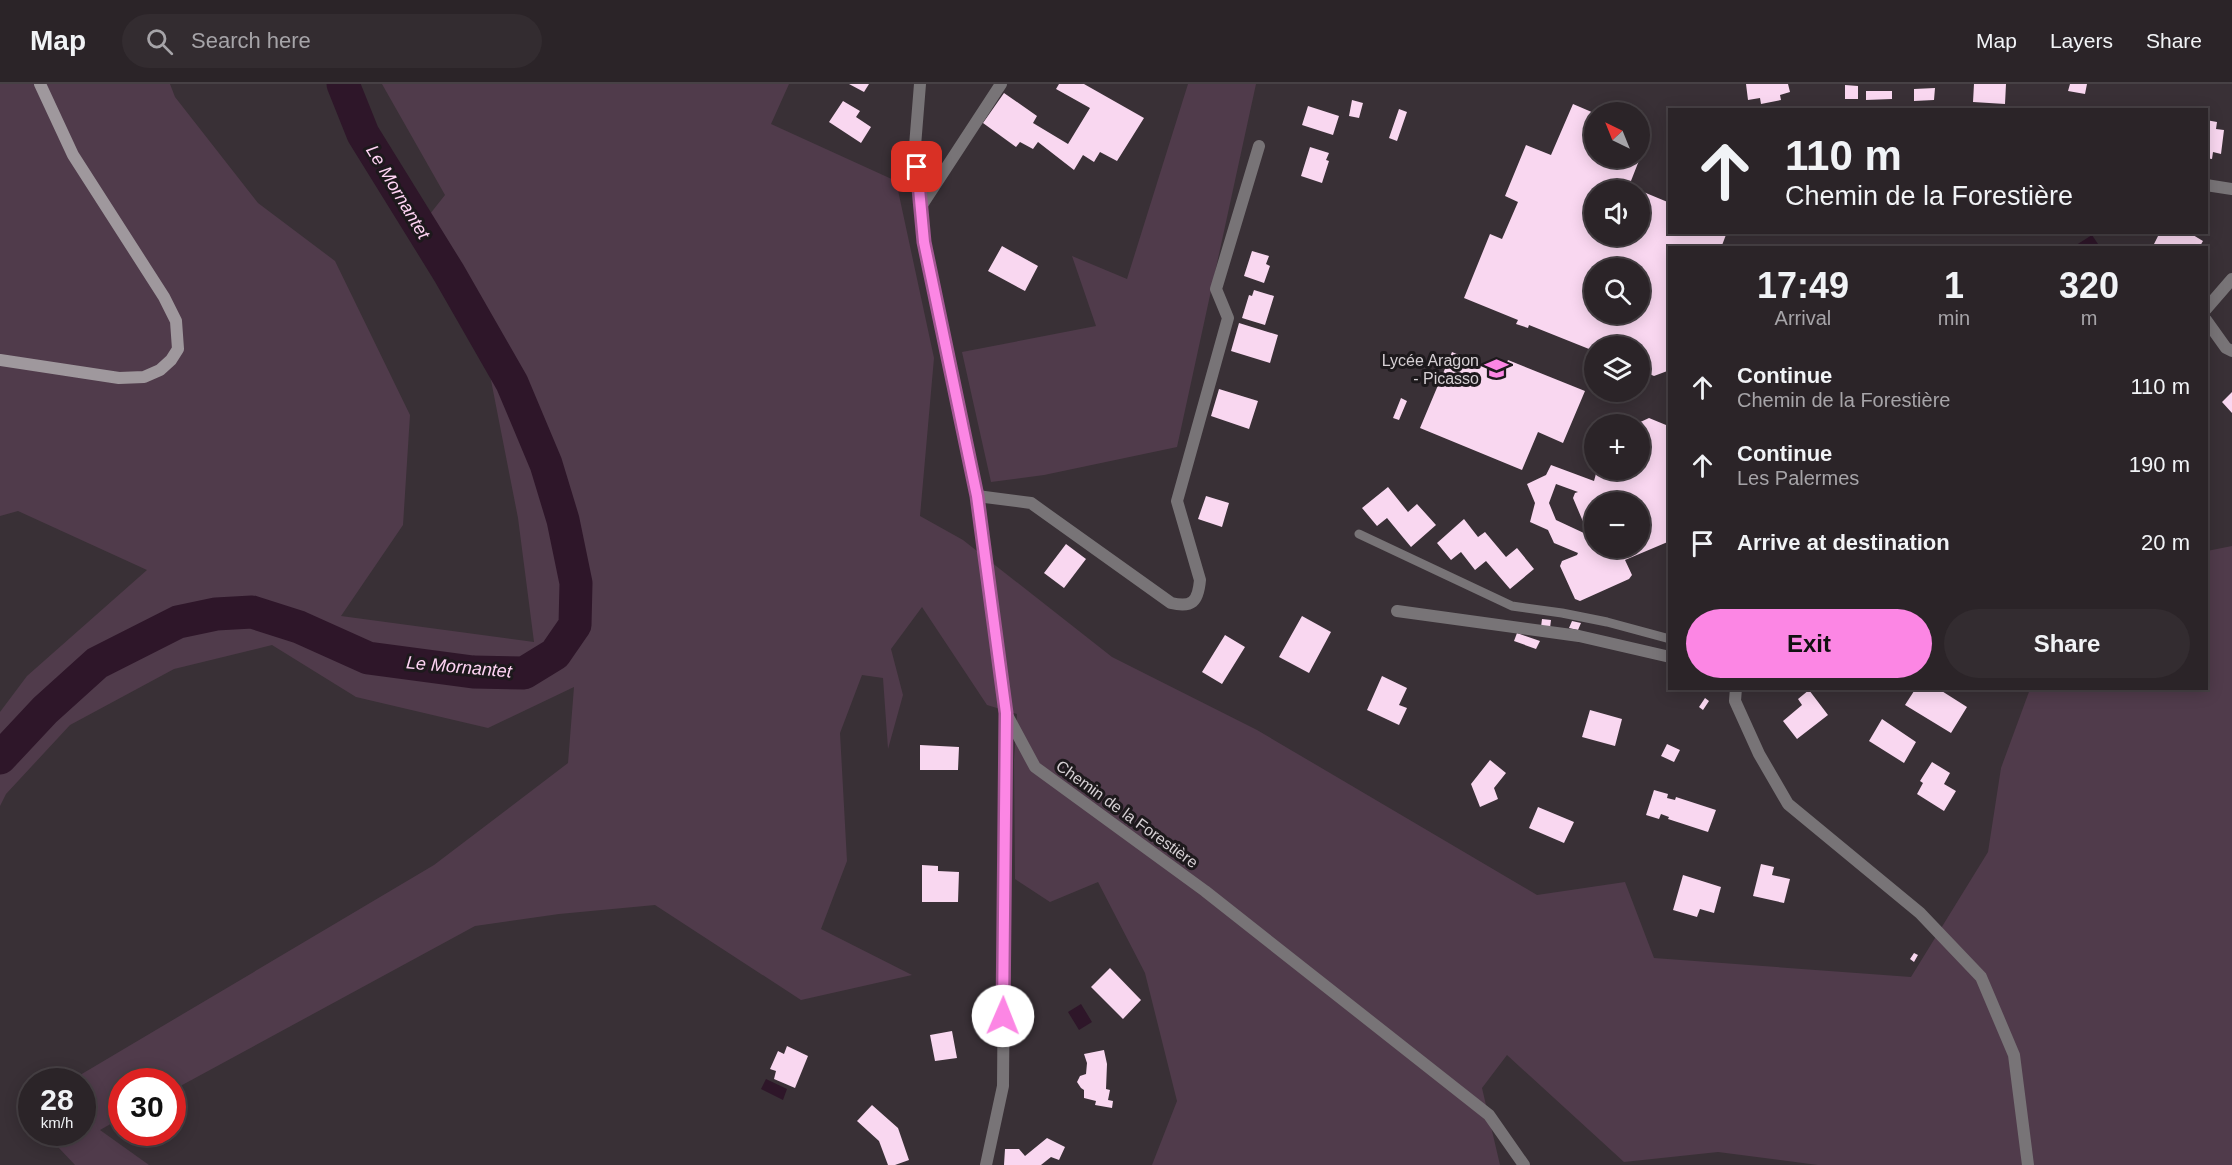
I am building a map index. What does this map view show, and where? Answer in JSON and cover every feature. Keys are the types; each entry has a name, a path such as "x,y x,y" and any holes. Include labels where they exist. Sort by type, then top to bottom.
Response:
{"street":[{"path":"0,360 119,378 144,376 160,370 178,350 176,321 164,297 73,155 40,84"},
{"name":"Chemin de la Forestière","path":"920,84 915,146 924,242 977,496 1006,713 1035,767 1205,891 1489,1115 1524,1165"},
{"path":"920,208 1001,84"},
{"path":"977,496 1031,503 1171,603 1182,606 1191,604 1199,594 1200,580 1177,501 1228,318 1216,288 1259,146"},
{"path":"2208,185 2232,189"},
{"path":"2208,307 2232,279"},
{"path":"2208,323 2226,348 2232,351"},
{"path":"1397,611 1579,636 1668,657"},
{"path":"1736,690 1735,701 1759,754 1788,804 1920,913 1981,977 2014,1055 2028,1165"},
{"path":"986,1165 1003,1086 1006,713"}],"lane":[{"path":"1359,534 1512,606 1606,622 1668,638"}],"shaded area":[{"path":"0,84 170,84 175,97 258,203 335,261 410,415 403,525 341,616 534,642 518,518 489,370 436,274 411,238 445,195 382,84 789,84 771,124 896,181 934,358 920,516 963,540 1112,657 1257,730 1537,895 1625,882 1654,958 1911,977 1988,852 2001,768 2030,690 2208,690 2208,551 2232,546 2232,1165 1818,1165 1718,1152 1624,1162 1507,1055 1482,1088 1500,1165 1152,1165 1177,1101 1145,973 1098,882 1050,902 1015,879 1014,760 1017,714 987,705 922,607 891,649 903,695 888,749 883,678 862,675 840,733 847,861 821,929 912,975 801,1000 655,905 559,914 475,926 186,1083 186,1068 108,1068 108,1125 100,1130 108,1136 108,1146 122,1146 149,1165 75,1165 57,1146 96,1146 96,1068 92,1068 434,865 568,763 574,687 488,728 356,697 272,645 174,669 70,725 6,794 0,806 0,712 27,676 147,570 18,511 0,516"},
{"path":"1188,84 1256,84 1177,447 1044,475 991,482 962,352 1096,326 1072,256 1127,279"},
{"path":"2092,235 2098,244 2094,246 2075,246"},
{"path":"1081,1004 1092,1022 1079,1030 1068,1012"},
{"path":"766,1079 787,1089 783,1100 761,1089"}],"building":[{"path":"849,84 869,84 864,92"},
{"path":"1059,84 1084,84 1144,118 1117,161 1100,152 1094,162 1083,155 1074,170 1038,142 1033,149 1020,142 1016,147 983,123 1004,93 1037,116 1033,123 1068,144 1090,108 1056,89"},
{"path":"1746,84 1788,84 1790,92 1780,95 1781,100 1761,104 1760,98 1748,100"},
{"path":"1974,84 2006,84 2005,104 1973,102"},
{"path":"2070,84 2087,84 2085,94 2068,91"},
{"path":"1845,85 1858,86 1858,99 1845,99"},
{"path":"1935,88 1934,100 1914,101 1914,89"},
{"path":"1866,91 1892,91 1892,99 1866,100"},
{"path":"1352,100 1363,103 1359,118 1349,116"},
{"path":"843,101 860,111 856,117 871,127 861,143 829,122"},
{"path":"1573,104 1584,109 1584,168 1636,168 1631,180 1584,180 1584,246 1650,246 1650,195 1668,202 1668,234 1726,234 1722,246 1668,246 1668,371 1654,376 1650,374 1650,336 1584,336 1584,347 1529,325 1528,328 1516,324 1518,320 1464,298 1490,234 1502,239 1518,202 1505,196 1526,145 1551,155"},
{"path":"1308,106 1339,116 1333,135 1302,125"},
{"path":"1399,109 1407,112 1397,141 1389,138"},
{"path":"2208,120 2217,122 2216,129 2224,130 2221,154 2213,152 2212,159 2208,158"},
{"path":"1310,147 1329,153 1326,160 1329,161 1322,183 1301,176"},
{"path":"2159,234 2191,234 2203,241 2200,246 2157,246 2154,244"},
{"path":"1002,246 1038,266 1025,291 988,271"},
{"path":"1252,251 1269,256 1266,264 1270,266 1264,283 1244,276"},
{"path":"1254,290 1274,296 1265,325 1242,318 1249,295 1252,296"},
{"path":"1239,323 1278,335 1270,363 1231,351"},
{"path":"1452,352 1502,373 1508,360 1584,391 1563,443 1538,432 1522,470 1420,428"},
{"path":"1219,389 1258,401 1249,429 1211,416"},
{"path":"2232,392 2232,413 2222,402"},
{"path":"1401,398 1407,401 1399,420 1393,418"},
{"path":"1650,418 1666,425 1668,418 1668,542 1650,549 1650,492 1584,492 1584,524 1573,498 1578,492 1556,484 1549,503 1556,520 1584,533 1584,558 1630,558 1625,560 1632,575 1629,579 1580,601 1575,599 1560,566 1562,561 1578,553 1554,543 1548,530 1530,522 1535,503 1527,484 1546,475 1551,465 1584,477 1584,480 1650,480"},
{"path":"1388,487 1408,512 1417,504 1436,525 1411,547 1387,518 1377,526 1362,508"},
{"path":"1206,496 1229,503 1222,527 1198,519"},
{"path":"1464,519 1478,537 1485,532 1506,557 1517,548 1534,569 1510,589 1486,561 1475,570 1461,552 1451,560 1437,543"},
{"path":"1066,544 1086,559 1064,588 1044,573"},
{"path":"1302,616 1331,632 1309,673 1279,657"},
{"path":"1542,619 1551,620 1550,628 1541,627"},
{"path":"1572,621 1581,623 1578,630 1569,628"},
{"path":"1517,633 1540,641 1536,649 1514,641"},
{"path":"1225,635 1245,647 1222,684 1202,672"},
{"path":"1382,676 1407,688 1399,705 1407,708 1399,725 1367,710"},
{"path":"1809,690 1828,715 1797,739 1783,721 1802,705 1798,699"},
{"path":"1915,690 1940,690 1967,707 1951,733 1905,705"},
{"path":"1705,698 1709,701 1703,710 1699,707"},
{"path":"1590,710 1622,719 1615,746 1582,737"},
{"path":"1882,719 1916,742 1904,763 1869,741"},
{"path":"1667,744 1680,750 1674,762 1661,756"},
{"path":"920,745 959,747 958,770 920,770"},
{"path":"1490,760 1506,773 1494,788 1498,799 1480,807 1471,784"},
{"path":"1932,762 1950,773 1944,784 1956,791 1944,811 1917,794 1923,783 1920,781"},
{"path":"1654,790 1668,794 1667,798 1675,800 1676,797 1716,810 1708,832 1668,819 1669,817 1661,814 1659,819 1646,815"},
{"path":"1538,807 1574,822 1564,843 1529,828"},
{"path":"1761,864 1774,867 1772,875 1790,879 1784,903 1753,896"},
{"path":"922,865 938,866 938,871 959,872 958,902 922,902"},
{"path":"1683,875 1721,887 1714,913 1700,909 1697,917 1673,910"},
{"path":"1914,953 1918,955 1914,962 1910,959"},
{"path":"1110,968 1141,1000 1123,1019 1091,987"},
{"path":"952,1031 957,1058 935,1061 930,1035"},
{"path":"787,1046 808,1056 795,1088 774,1079 776,1071 770,1069 778,1051 784,1054"},
{"path":"1104,1050 1107,1064 1106,1089 1110,1090 1108,1100 1113,1101 1112,1108 1095,1105 1096,1101 1084,1098 1084,1090 1077,1082 1080,1076 1086,1074 1087,1063 1084,1054"},
{"path":"872,1105 898,1128 909,1160 888,1165 879,1141 857,1121"},
{"path":"1047,1138 1065,1147 1059,1160 1051,1157 1041,1165 1004,1165 1005,1149 1019,1149 1025,1156"}],"waterway":[{"name":"Le Mornantet","path":"0,758 45,710 97,663 178,622 216,614 252,612 299,627 368,658 473,672 524,673 555,654 575,625 576,583 563,520 546,464 512,383 449,273 363,134 343,84"}],"place":[{"name":"Lycée Aragon - Picasso","path":"1497,369"}],"route":[{"path":"917,167 924,242 977,496 1006,713 1003,1016"}]}
